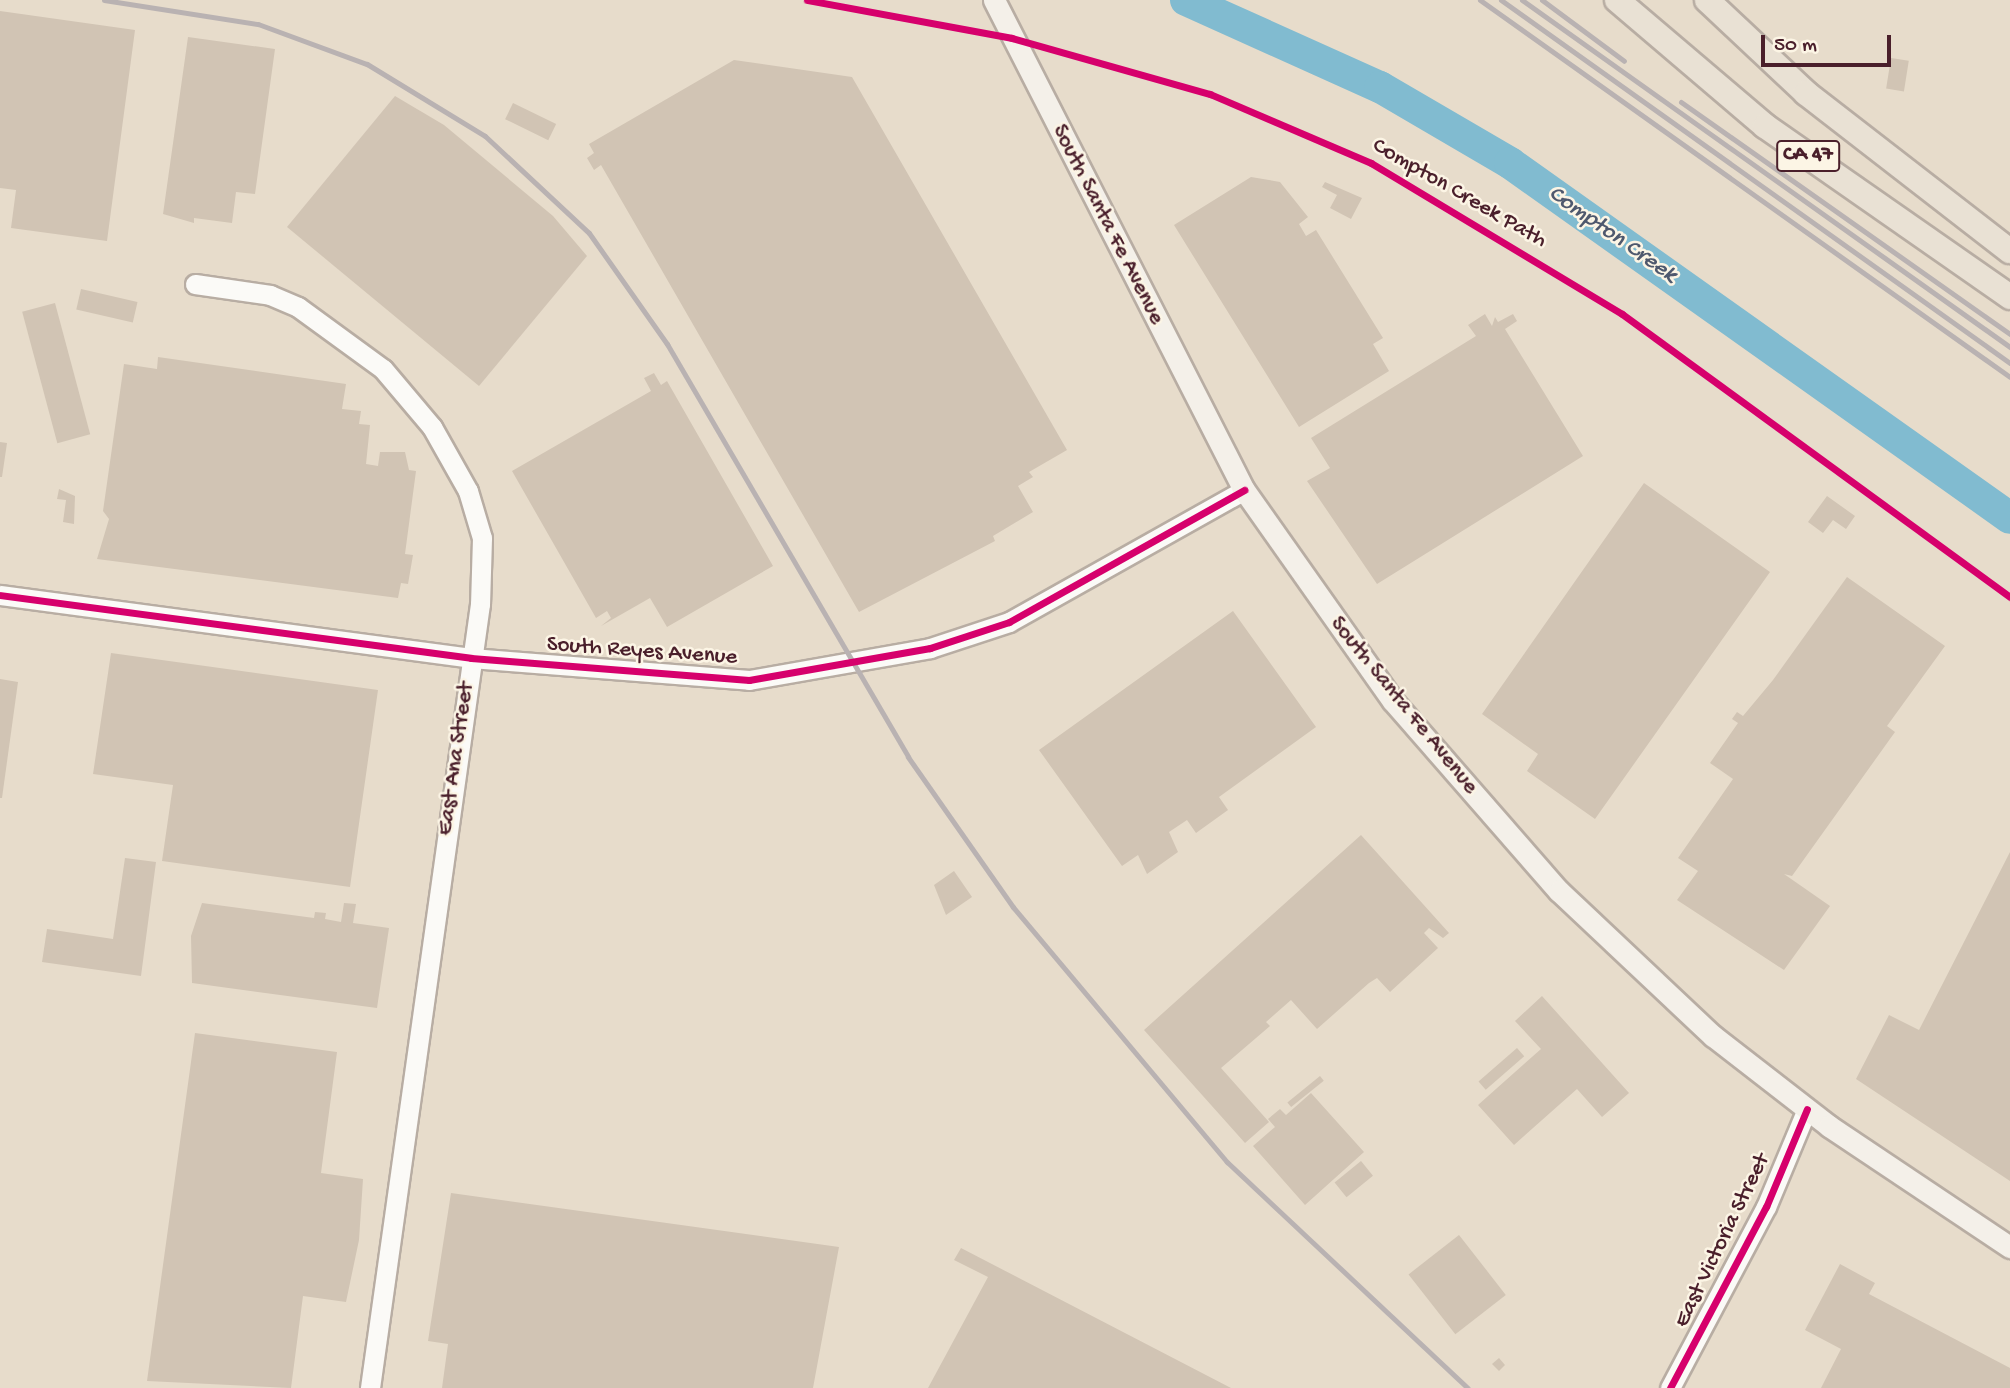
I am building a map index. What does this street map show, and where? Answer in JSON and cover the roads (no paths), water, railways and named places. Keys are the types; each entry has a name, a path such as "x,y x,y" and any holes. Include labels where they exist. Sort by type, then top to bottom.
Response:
{"main road":[{"name":"South Santa Fe Avenue","path":"994,0 1244,490 1361,660 1537,868 1697,1021 1807,1109 2010,1247"},
{"name":"CA 47","path":"1617,0 1765,126 2010,297"},
{"name":"CA 47","path":"1707,0 1806,93 2010,251"}],"street":[{"name":"East Ana Street","path":"195,284 270,295 325,323 383,369 432,426 468,491 482,538 471,658 370,1388"},
{"name":"South Reyes Avenue","path":"0,595 471,658 749,680 930,648 1009,622 1244,490"},
{"name":"East Victoria Street","path":"1670,1388 1766,1207 1807,1109"}],"waterway":[{"name":"Compton Creek","path":"1186,0 1380,87 1510,163 2010,518"}],"railway":[{"path":"104,0 258,24 367,64 485,136 589,233 667,344 908,757 1013,907 1227,1162 1468,1388"},
{"path":"1480,0 2010,377"},
{"path":"1501,0 2010,363"},
{"path":"1522,0 2010,347"},
{"path":"1542,0 1624,61"},
{"path":"1681,102 2010,334"}]}
